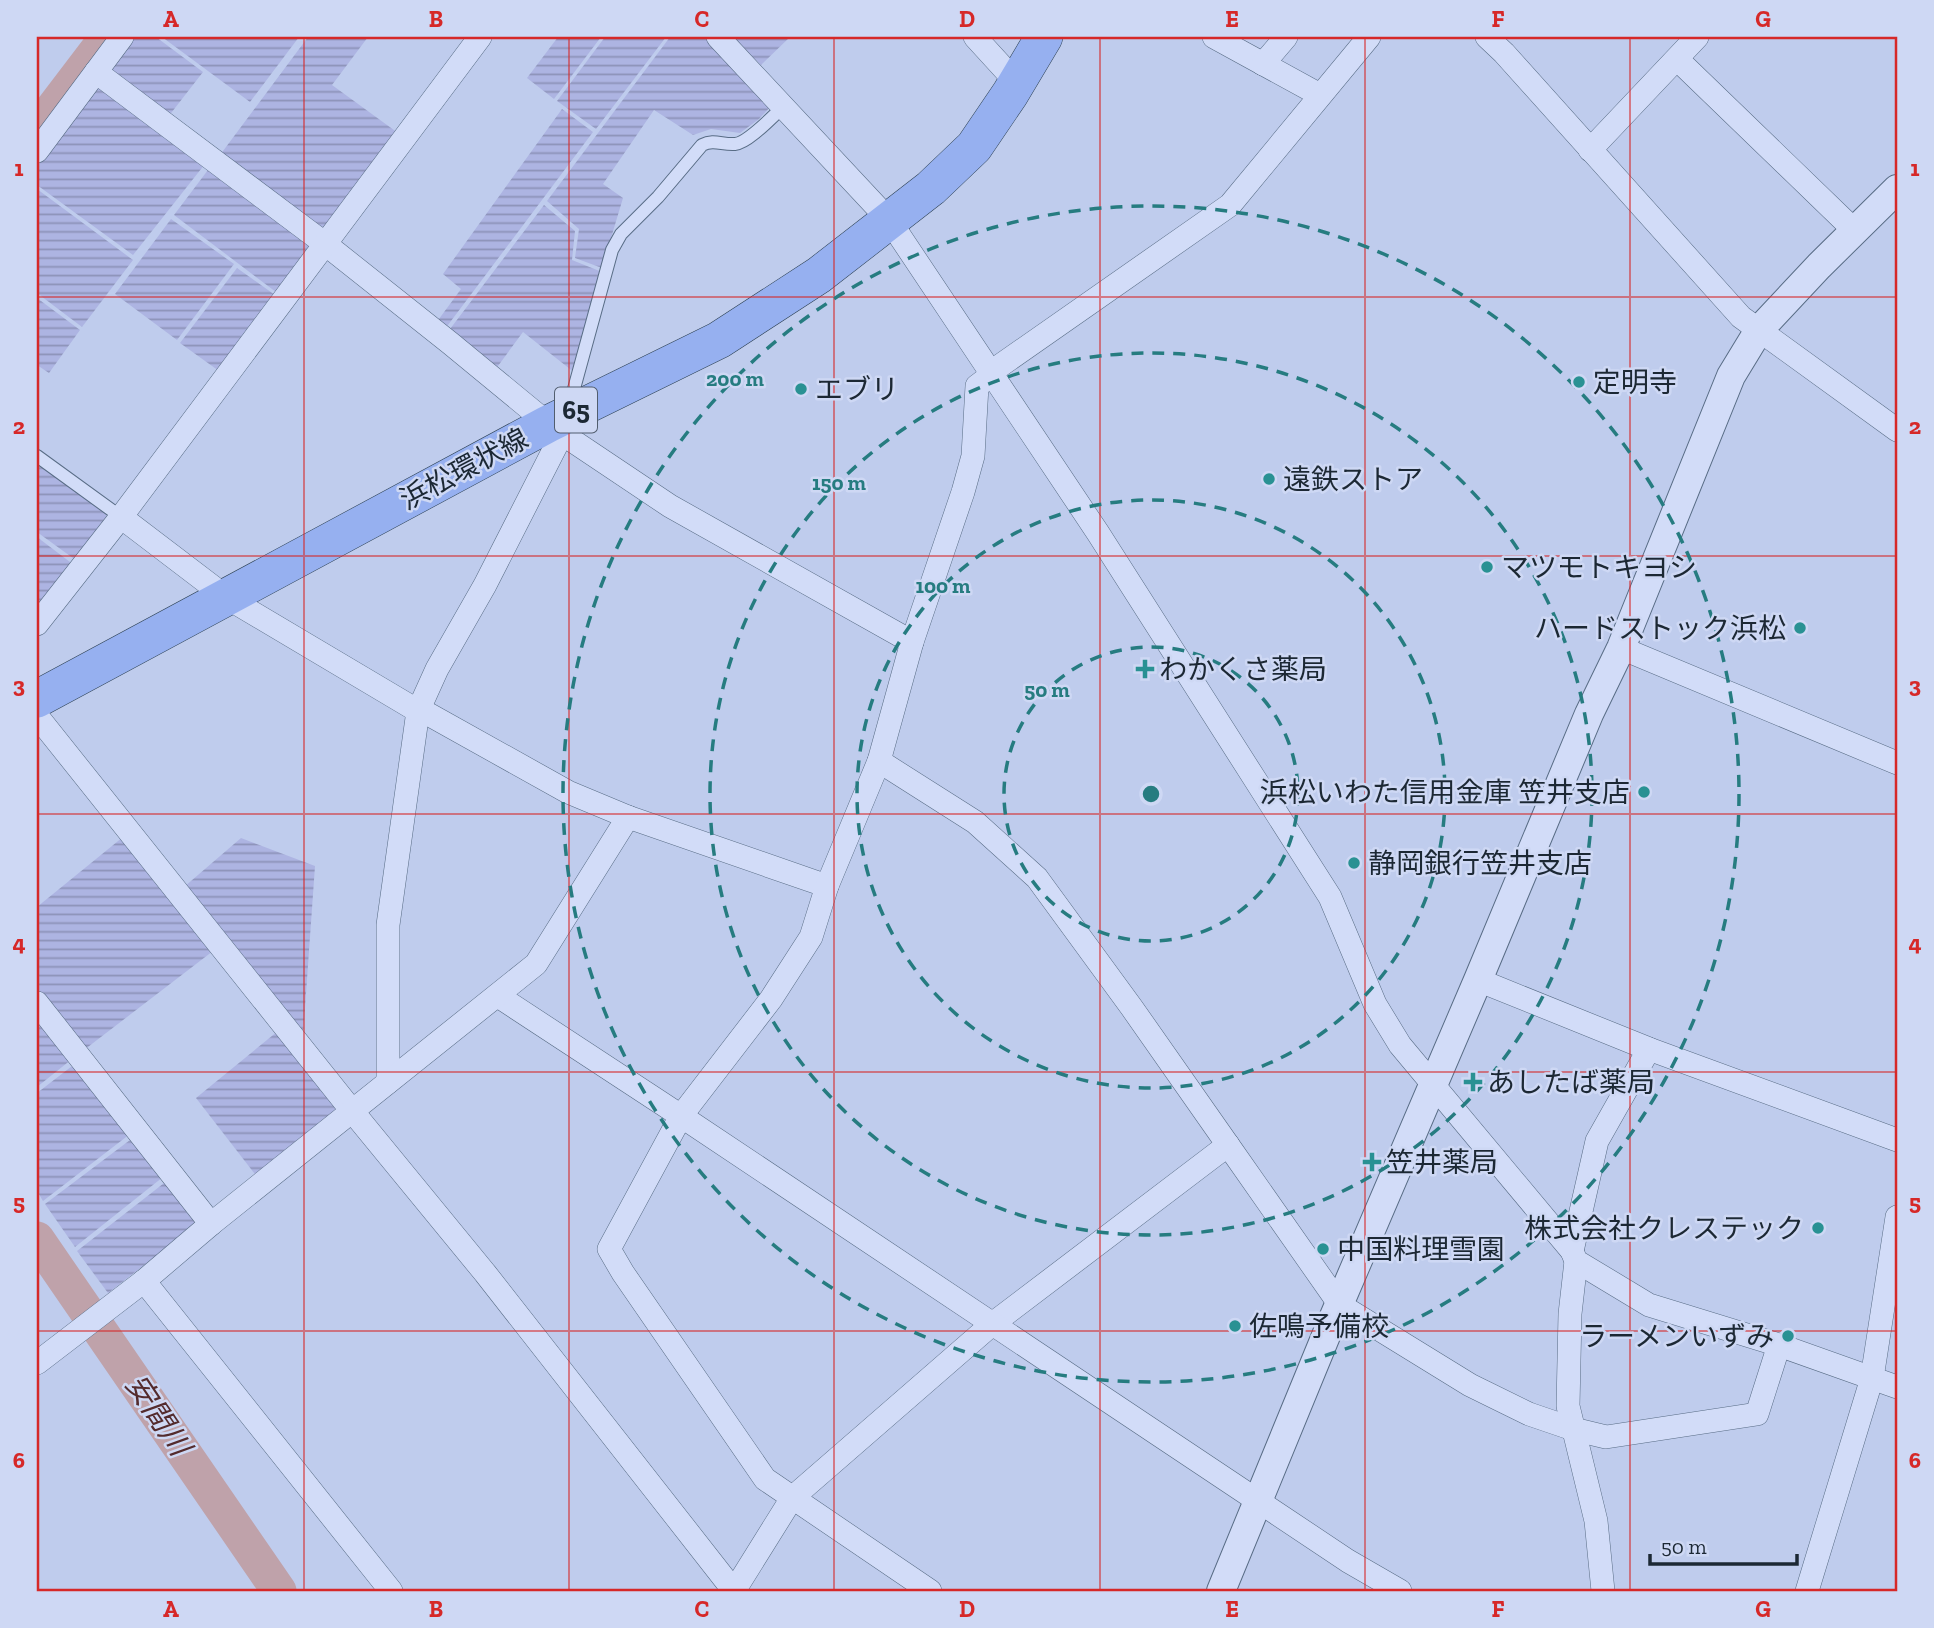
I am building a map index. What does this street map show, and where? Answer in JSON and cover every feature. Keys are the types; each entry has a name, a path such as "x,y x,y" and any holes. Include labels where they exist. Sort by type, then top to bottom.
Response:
{"main road":[{"name":"浜松環状線","path":"37,699 226,597 719,340 820,275 931,188 974,147 1044,37"}],"street":[{"path":"37,151 122,37"},
{"path":"37,624 121,517 480,37"},
{"path":"718,37 890,220 1098,533 1329,897 1375,1004 1400,1045 1574,1256 1649,1305 1779,1345 1897,1387"},
{"path":"975,37 1017,83"},
{"path":"1214,37 1320,95"},
{"path":"1263,64 1286,37"},
{"path":"930,1591 765,1479 623,1273 609,1248 681,1116 771,999 811,937 827,886 880,761 912,642 963,492 973,456 977,386 1230,205 1369,37"},
{"path":"1487,37 1741,317 1897,430"},
{"path":"1590,150 1697,37"},
{"path":"1677,59 1855,231"},
{"path":"96,72 324,243 450,343 670,506 912,642"},
{"path":"1221,1591 1589,713 1621,649 1731,376 1759,330 1855,231 1895,194"},
{"path":"388,1082 388,925 418,712 438,669 485,585 559,424"},
{"path":"121,517 226,597 418,712 430,715 568,792 628,817 827,886"},
{"path":"1621,649 1897,762"},
{"path":"37,716 485,1273 734,1591 792,1498 990,1325 1228,1145"},
{"path":"880,761 975,822 1037,878 1132,1008 1340,1305 1469,1385 1529,1414 1606,1437 1757,1414 1779,1345"},
{"path":"37,1363 144,1281 211,1224 536,964 628,817"},
{"path":"1478,980 1649,1049 1897,1140"},
{"path":"498,996 990,1325 1348,1561 1400,1591"},
{"path":"37,1003 211,1224"},
{"path":"1603,1591 1596,1521 1568,1406 1567,1378 1574,1256 1597,1141 1649,1049"},
{"path":"1810,1590 1872,1378 1897,1217"},
{"path":"144,1281 391,1591"}],"lane":[{"path":"559,424 612,250 621,234 702,145 710,141 734,144 743,142 784,106"},
{"path":"37,456 121,517"}],"shaded area":[{"path":"131,37 156,37 203,72 168,117 105,71"},
{"path":"162,37 299,37 250,102"},
{"path":"308,37 368,37 332,85 398,133 323,233 220,155"},
{"path":"558,37 601,37 554,99 527,78"},
{"path":"605,37 666,37 596,129 557,101"},
{"path":"670,37 704,37 771,106 740,133 711,129 693,135 654,110 603,184 623,198 602,268 575,258 579,229 547,201"},
{"path":"790,37 761,65 734,39"},
{"path":"95,83 205,164 133,255 37,185 37,160"},
{"path":"562,109 593,132 445,329 436,323 461,289 443,274"},
{"path":"211,166 313,243 276,292 174,215"},
{"path":"37,189 133,260 82,327 37,293"},
{"path":"544,205 575,231 572,260 602,272 575,373 523,332 495,370 447,333"},
{"path":"171,219 234,264 177,340 115,294"},
{"path":"237,268 275,295 219,371 180,343"},
{"path":"37,298 80,330 49,373 37,365"},
{"path":"37,463 106,514 108,522 77,561 37,532"},
{"path":"37,537 74,565 37,611"},
{"path":"123,837 213,951 84,1050 37,990 37,907"},
{"path":"241,838 315,866 303,1036 184,887"},
{"path":"37,1013 72,1059 37,1087"},
{"path":"278,1031 342,1111 258,1178 196,1098"},
{"path":"76,1063 130,1134 43,1201 37,1191 37,1093"},
{"path":"134,1137 163,1177 75,1247 45,1204"},
{"path":"168,1180 200,1222 108,1293 77,1251"}],"waterway":[{"name":"安間川","path":"37,129 107,37"},
{"name":"安間川","path":"37,1239 279,1591"}],"place":[{"name":"定明寺","path":"1579,382"},
{"name":"エブリ","path":"801,389"},
{"name":"遠鉄ストア","path":"1269,479"},
{"name":"マツモトキヨシ","path":"1487,567"},
{"name":"ハードストック浜松","path":"1800,628"},
{"name":"わかくさ薬局","path":"1145,669"},
{"name":"浜松いわた信用金庫 笠井支店","path":"1644,792"},
{"name":"静岡銀行笠井支店","path":"1354,863"},
{"name":"あしたば薬局","path":"1473,1082"},
{"name":"笠井薬局","path":"1372,1162"},
{"name":"株式会社クレステック","path":"1818,1228"},
{"name":"中国料理雪園","path":"1323,1249"},
{"name":"佐鳴予備校","path":"1235,1326"},
{"name":"ラーメンいずみ","path":"1788,1336"}]}
